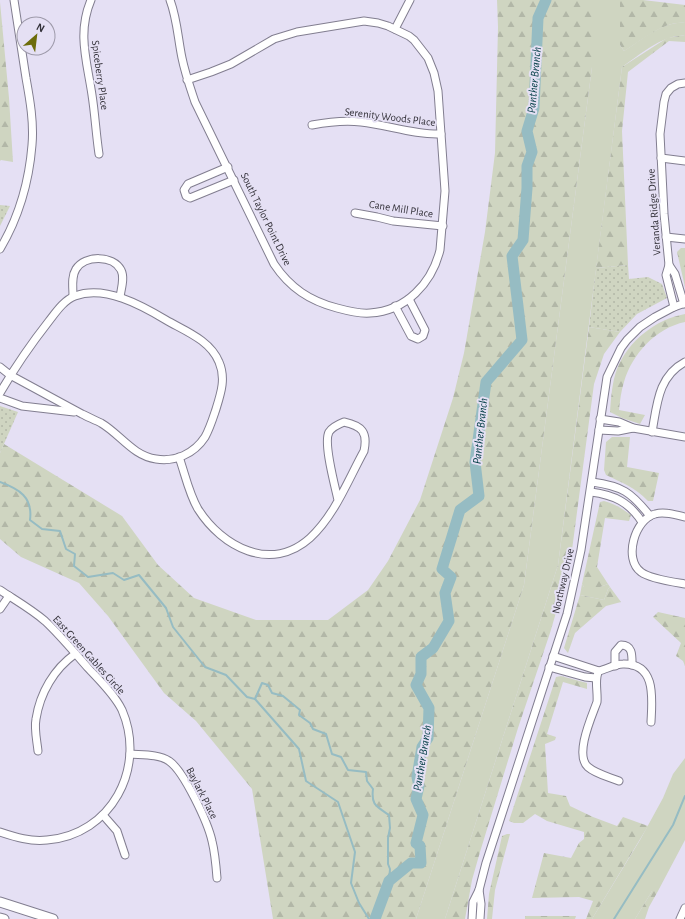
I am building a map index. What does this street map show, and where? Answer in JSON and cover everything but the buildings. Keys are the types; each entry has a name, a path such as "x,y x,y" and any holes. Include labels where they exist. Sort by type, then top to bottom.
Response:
{"main road":[{"path":"0,902 53,919"},
{"path":"0,918 4,919"}],"street":[{"path":"0,249 12,227 23,198 32,145 31,107 14,0"},
{"name":"Spiceberry Place","path":"90,0 84,26 83,41 99,154"},
{"name":"South Taylor Point Drive","path":"170,0 187,80 195,102 274,264 288,282 298,291 322,304 354,312 375,312 395,306 409,299 426,282 435,267 440,250 445,191 438,91 432,65 414,40 395,29 378,23 364,22 297,32 274,39 231,64 187,80"},
{"path":"395,29 410,0"},
{"name":"Veranda Ridge Drive","path":"674,307 666,275 668,265 660,134 664,102 671,88 678,84 685,83"},
{"name":"Serenity Woods Place","path":"312,125 345,120 378,124 420,134 441,134"},
{"path":"661,158 685,161"},
{"path":"228,167 188,184 184,190 186,196 190,198 234,180"},
{"name":"Cane Mill Place","path":"355,214 393,221 443,226"},
{"path":"666,237 685,239"},
{"path":"73,296 72,279 76,269 83,262 92,259 110,260 116,264 121,271 123,280 120,297"},
{"name":"Veranda Ridge Drive","path":"668,265 675,274 685,303"},
{"path":"0,367 10,375 106,427 143,455 149,458 163,460 179,457 197,447 208,430 222,390 222,377 219,362 212,350 202,341 146,308 120,297 93,294 73,296 61,307 31,344 10,375 0,393"},
{"path":"395,306 411,336 418,339 423,336 425,330 409,299"},
{"name":"Northway Drive","path":"472,919 473,902 479,890 486,863 552,656 567,614 582,550 607,377 621,348 627,340 647,322 674,307 685,303"},
{"path":"652,432 659,394 662,386 671,372 685,362"},
{"path":"0,398 22,406 70,411 86,416"},
{"path":"600,420 619,422 633,428 685,438"},
{"path":"179,457 193,500 202,514 217,530 243,549 269,555 281,554 300,546 310,538 332,511 338,500 364,451 366,441 363,431 354,424 344,422 335,426 329,432 327,444 338,500"},
{"path":"599,430 618,431 633,428"},
{"path":"592,482 610,484 623,490 640,503 650,516"},
{"path":"591,492 610,495 618,499 633,510 642,522"},
{"path":"685,517 662,513 650,516 642,522 636,532 632,557 636,567 640,571 650,576 685,584"},
{"name":"East Green Gables Circle","path":"0,590 34,612 44,621 111,694 121,710 128,729 130,754 124,784 113,804 91,825 79,832 62,838 49,840 31,840 0,832"},
{"path":"0,609 9,596"},
{"path":"615,666 615,652 621,645 628,646 631,651 632,665"},
{"path":"38,751 36,721 39,705 55,672 75,654"},
{"path":"552,656 599,671 623,664 632,665 644,672 651,684 652,690 651,722"},
{"path":"549,667 585,677 596,678"},
{"path":"599,671 596,678 598,694 597,702 583,746 583,759 589,768 619,781"},
{"name":"Baylark Place","path":"130,754 163,758 179,770 208,828 214,851 217,878"},
{"path":"103,815 117,831 125,855"},
{"name":"Northway Drive","path":"479,890 481,904 480,919"},
{"path":"680,919 685,908"}],"green space":[{"path":"497,0 592,0 592,67 524,585 416,919 273,919 252,789 196,721 164,693 108,616 79,583 21,557 0,539 0,453 4,444 122,516 158,565 194,598 256,620 328,620 368,590 388,561 420,500 453,398 464,353 485,232 495,153 498,27"},
{"path":"592,0 620,0 620,45 624,51 653,32 677,23 685,23 685,36 668,38 644,51 622,67 558,565 445,919 416,919 524,585 592,67"},
{"path":"620,0 643,0 685,5 685,23 677,23 661,28 624,51 620,45"},
{"path":"0,2 9,98 13,162 0,161"},
{"path":"685,36 685,42 669,41 628,72 622,131 628,265 596,268 622,67 667,38"},
{"path":"0,205 10,206 0,226"},
{"path":"681,248 685,248 685,287 677,252"},
{"path":"628,265 629,279 648,277 662,284 667,298 637,314 620,332 589,327 596,268"},
{"path":"685,314 685,322 664,330 655,336 639,352 628,372 622,389 619,410 645,415 640,424 610,412 615,374 628,349 644,333 654,326"},
{"path":"589,327 620,332 604,354 594,384 570,565 550,633 518,728 480,852 472,880 465,919 445,919 558,565"},
{"path":"0,406 18,412 0,453"},
{"path":"612,437 630,437 627,467 659,473 653,501 648,501 633,489 606,475 604,470 606,442"},
{"path":"604,501 618,506 631,515 629,521 605,518 597,567 608,584 600,587 584,587 582,584 600,502"},
{"path":"582,584 584,587 600,587 608,584 610,587 604,600 580,595"},
{"path":"610,587 621,602 606,606 575,633 568,653 564,648 580,595 604,600"},
{"path":"658,612 685,618 685,666 683,661 676,656 681,643 653,617"},
{"path":"561,676 587,683 587,689 563,682 547,734 556,737 555,740 545,744 548,793 566,796 570,806 617,826 623,817 648,826 592,919 586,919 593,901 579,897 532,898 544,853 571,858 579,843 584,839 584,832 547,821 535,814 523,823 514,823 509,821 556,677"},
{"path":"685,758 685,840 658,891 652,891 635,919 592,919 640,840 663,798 673,774"},
{"path":"510,834 495,890 492,919 487,919 489,894 502,836"},
{"path":"652,891 658,891 649,907 645,919 635,919"},
{"path":"525,916 576,916 575,919 525,919"}],"waterway":[{"name":"Panther Branch","path":"375,919 389,881 411,863 421,863 420,846 416,843 423,815 416,799 419,786 417,777 422,747 428,738 429,708 416,685 421,674 421,657 433,648 449,621 445,593 451,577 442,569 460,510 479,496 475,462 486,382 522,340 512,256 523,240 527,166 532,152 527,131 534,108 538,18 546,0"},
{"path":"0,482 19,491 27,500 29,505 30,520 42,529 60,531 66,549 75,554 74,566 88,577 113,573 124,580 139,575 166,608 173,627 205,667 226,675 247,697 255,699 262,683 268,685 272,693 283,696 300,710 299,715 310,723 313,729 326,734 332,754 341,757 348,770 366,772 367,781 373,789 373,799 375,805 389,815 389,881"},
{"path":"255,699 299,749 306,781 338,802 355,852 351,883 359,903 369,919"},
{"path":"614,919 673,825 685,796"}]}
